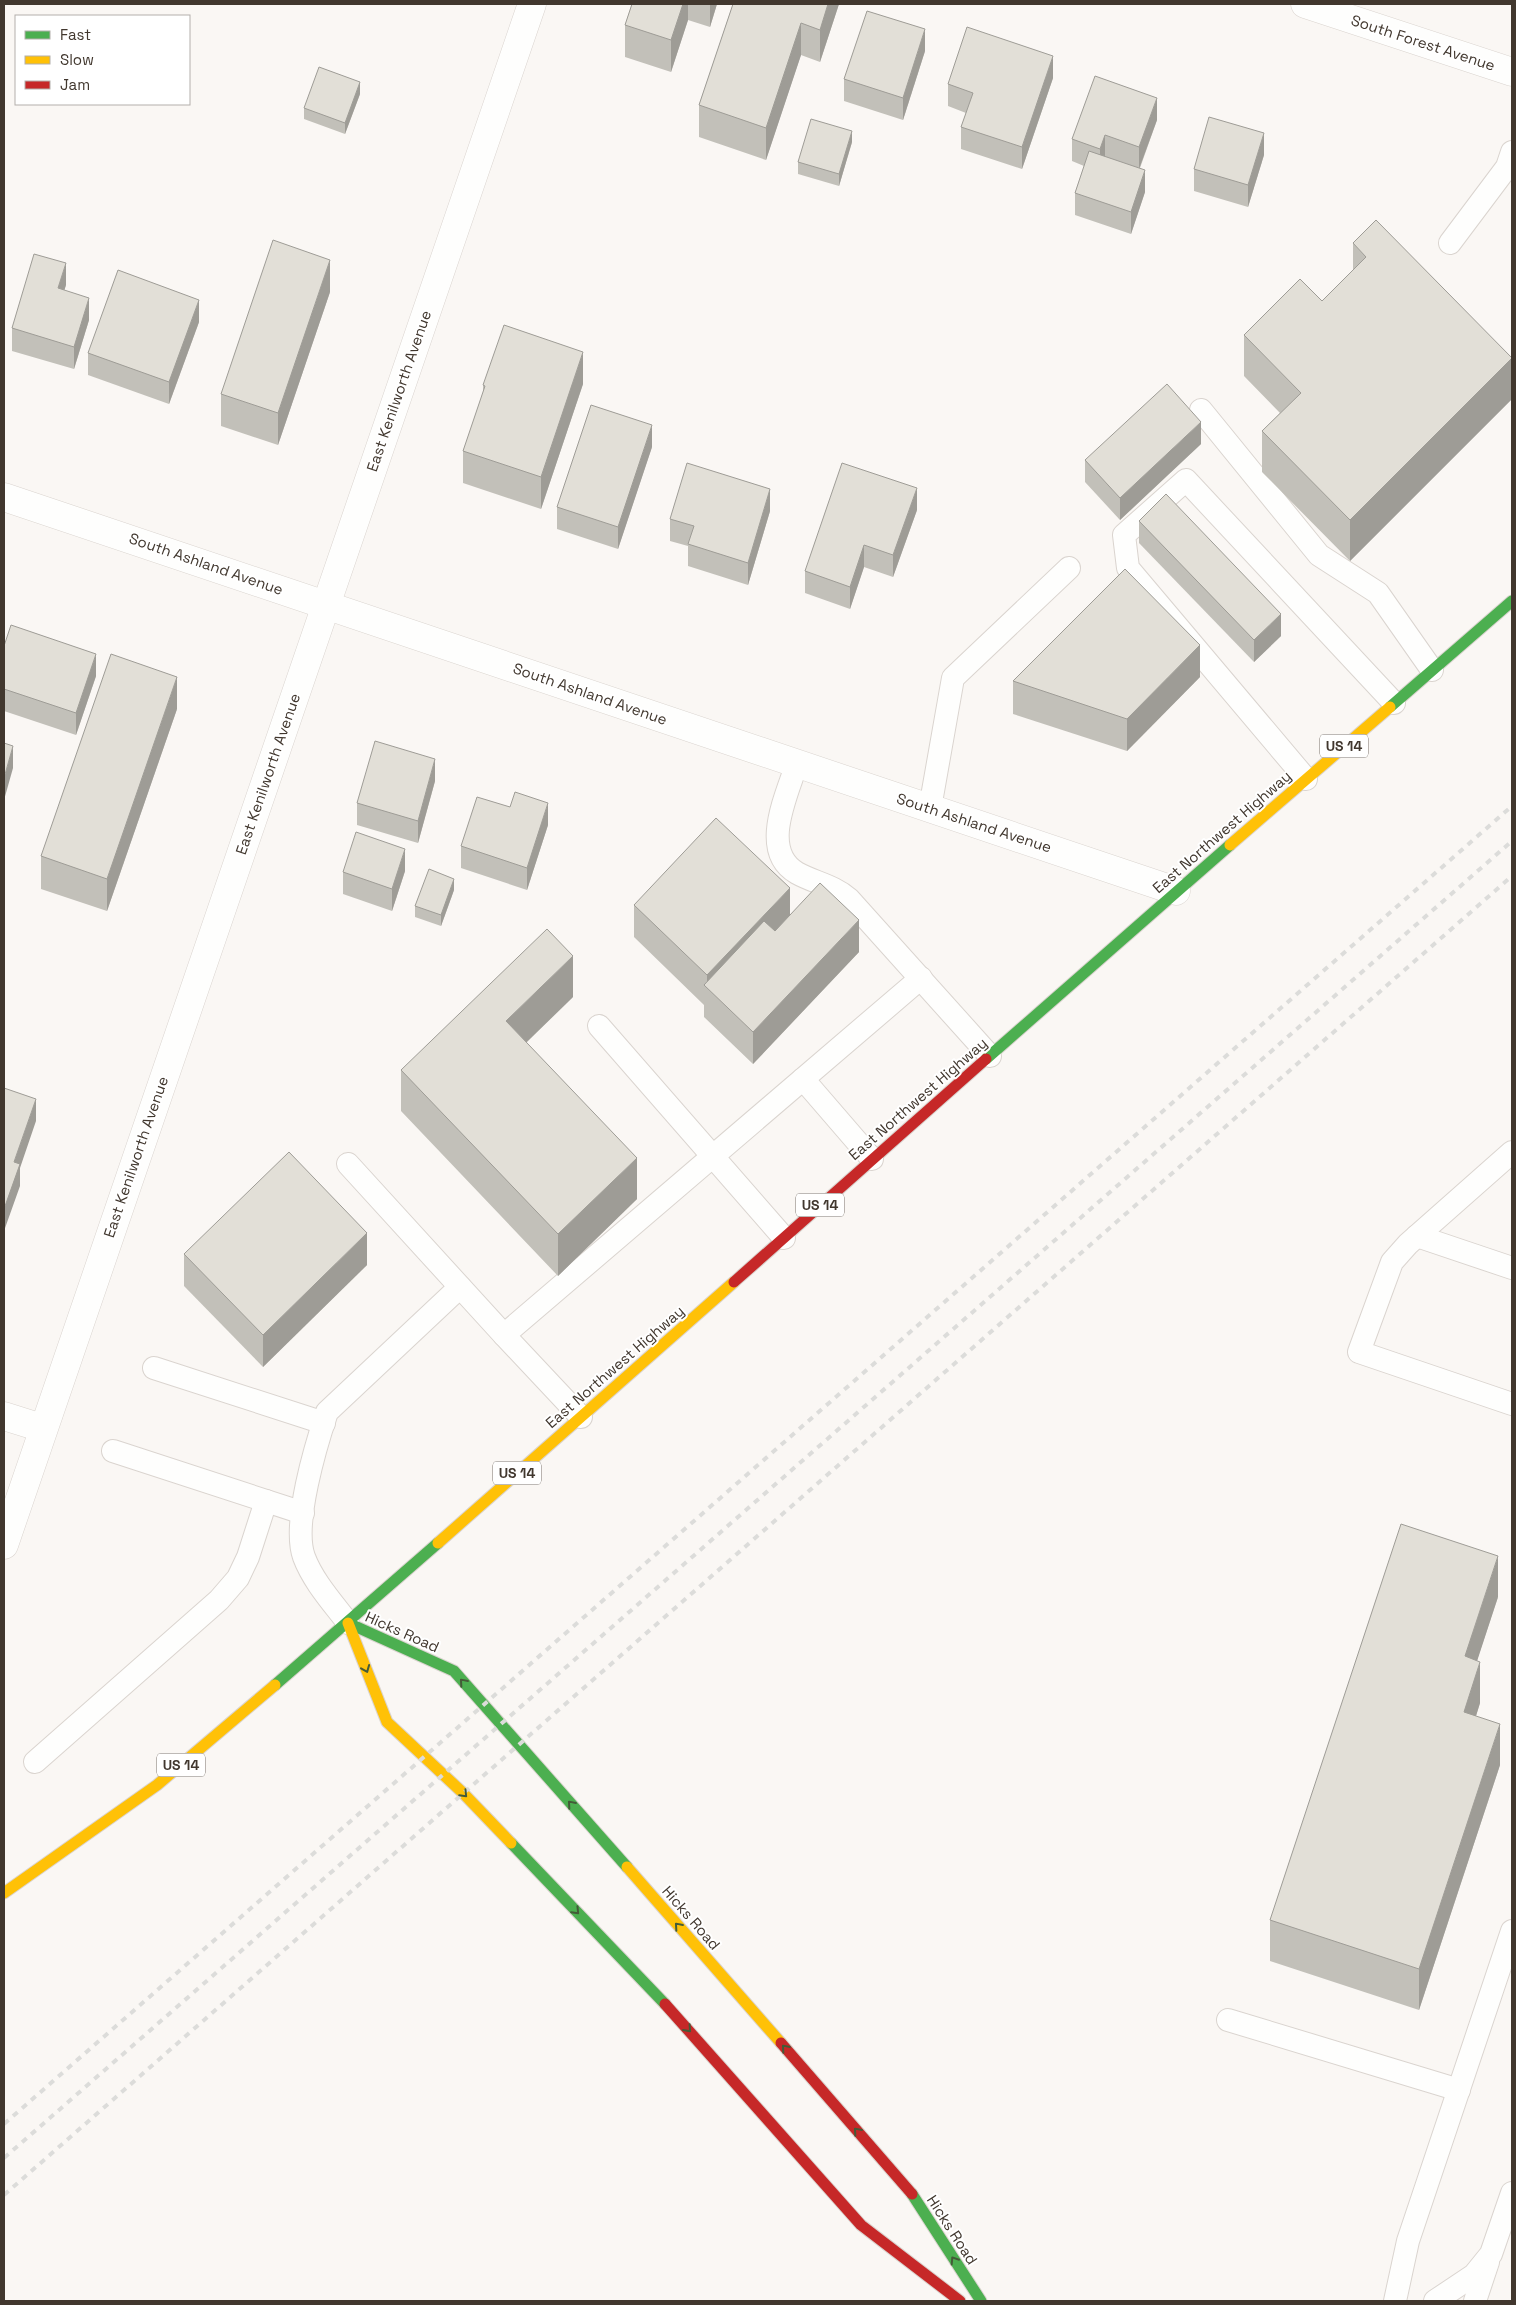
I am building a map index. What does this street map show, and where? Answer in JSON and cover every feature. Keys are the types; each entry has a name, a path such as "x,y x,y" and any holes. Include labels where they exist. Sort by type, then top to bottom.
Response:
{"main road":[{"name":"East Northwest Highway","path":"348,1624 1176,891 1512,602"},
{"name":"US 14","path":"4,1893 157,1785 348,1624"},
{"name":"Hicks Road","path":"348,1624 387,1722 463,1793 688,2028 862,2225 960,2301"},
{"name":"Hicks Road","path":"348,1624 454,1672 908,2188 981,2301"}],"street":[{"name":"East Kenilworth Avenue","path":"4,1545 42,1428 532,4"},
{"name":"South Forest Avenue","path":"1305,4 1512,72"},
{"name":"South Ashland Avenue","path":"4,497 1176,891"},
{"path":"4,1416 42,1428"}],"lane":[{"path":"1450,243 1507,168 1512,152"},
{"path":"1201,410 1318,556 1378,593 1432,670"},
{"path":"1306,779 1128,568 1124,534 1186,480 1394,703"},
{"path":"930,808 953,678 1069,568"},
{"path":"797,763 777,830 777,847 784,862 795,872 840,891 990,1056"},
{"path":"504,1335 921,978"},
{"path":"599,1026 784,1238"},
{"path":"803,1079 872,1159"},
{"path":"1512,1152 1417,1236 1392,1262 1358,1352 1512,1404"},
{"path":"348,1164 581,1417"},
{"path":"1417,1236 1512,1268"},
{"path":"348,1624 317,1581 304,1558 300,1541 303,1513 318,1440 327,1412 460,1287"},
{"path":"154,1368 324,1423"},
{"path":"113,1451 303,1513"},
{"path":"35,1762 219,1600 238,1578 248,1557 266,1501"},
{"path":"1395,2301 1408,2241 1512,1931"},
{"path":"1228,2020 1459,2090"},
{"path":"1475,2301 1512,2193"},
{"path":"1435,2301 1474,2275 1491,2254"}],"building":[{"path":"632,4 683,4 671,40 625,25"},
{"path":"733,4 828,4 820,30 801,23 766,128 699,105"},
{"path":"867,11 925,29 903,98 844,79"},
{"path":"967,27 1053,56 1022,147 961,127 973,93 948,84"},
{"path":"319,67 360,82 345,123 304,108"},
{"path":"1095,76 1157,98 1139,147 1105,135 1100,149 1072,139"},
{"path":"1209,117 1264,133 1248,185 1194,169"},
{"path":"811,119 852,131 839,174 798,162"},
{"path":"1089,151 1145,170 1131,212 1075,193"},
{"path":"1376,220 1512,358 1350,520 1262,431 1301,393 1244,335 1300,279 1322,301 1366,257 1353,243"},
{"path":"273,240 330,260 278,413 221,394"},
{"path":"34,254 66,263 58,288 89,298 74,347 12,328"},
{"path":"118,270 199,300 169,382 88,353"},
{"path":"504,325 583,352 541,477 463,451"},
{"path":"1167,384 1201,422 1120,498 1085,460"},
{"path":"591,405 652,425 618,527 557,507"},
{"path":"687,463 770,489 748,563 688,544 694,526 670,519"},
{"path":"842,463 917,488 893,555 864,545 850,587 805,571"},
{"path":"1166,494 1281,614 1254,640 1139,521"},
{"path":"1125,569 1200,645 1127,719 1013,681"},
{"path":"11,625 96,654 76,713 4,689 4,646"},
{"path":"111,654 177,677 107,879 41,856"},
{"path":"375,741 435,759 418,821 357,803"},
{"path":"4,743 13,746 4,778"},
{"path":"515,792 548,803 527,868 461,846 477,797 510,807"},
{"path":"716,818 790,888 707,975 634,905"},
{"path":"356,832 405,849 392,889 343,872"},
{"path":"429,869 454,879 441,915 415,906"},
{"path":"820,883 859,920 753,1032 704,985 764,921 775,931"},
{"path":"547,929 573,956 506,1021 637,1158 558,1234 401,1070"},
{"path":"4,1088 36,1099 14,1162 20,1164 4,1209"},
{"path":"289,1152 367,1233 263,1335 184,1254"},
{"path":"1401,1524 1498,1556 1465,1656 1480,1662 1464,1712 1500,1724 1419,1969 1270,1920"}],"railway":[{"path":"4,2124 1512,806"},
{"path":"4,2158 1512,841"},
{"path":"4,2195 1512,876"}],"traffic: fast":[{"path":"1390,707 1512,601"},
{"path":"986,1059 1230,845"},
{"path":"275,1685 438,1543"},
{"path":"348,1623 454,1671 627,1867"},
{"path":"511,1843 665,2004"},
{"path":"912,2194 981,2301"}],"traffic: slow":[{"path":"1230,845 1390,707"},
{"path":"438,1543 734,1282"},
{"path":"348,1623 387,1722 463,1793 511,1843"},
{"path":"4,1893 157,1785 275,1685"},
{"path":"627,1867 781,2043"}],"traffic: jam":[{"path":"734,1282 986,1059"},
{"path":"665,2004 861,2225 960,2301"},
{"path":"781,2043 912,2194"}]}
